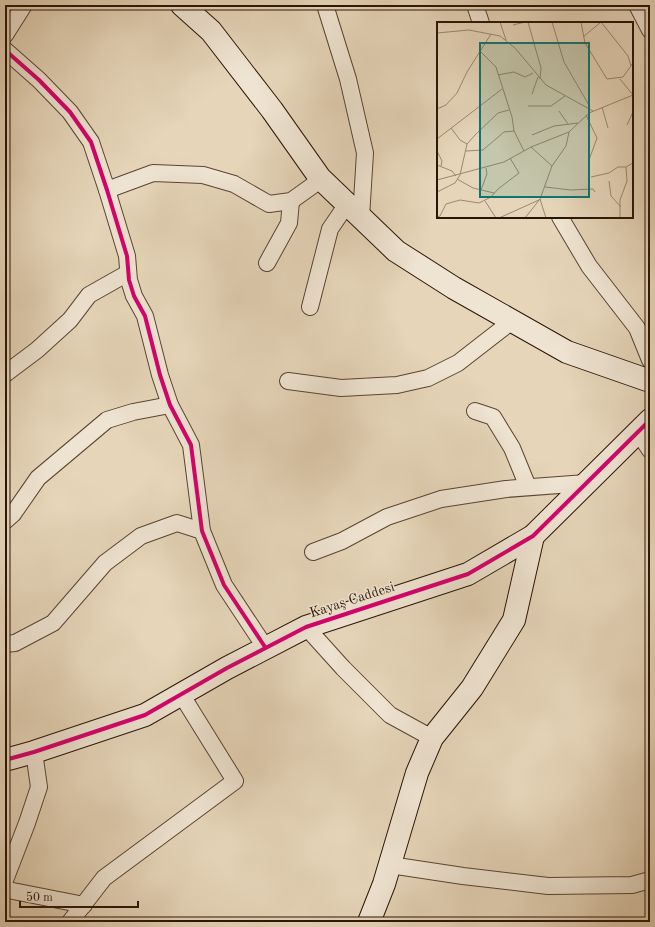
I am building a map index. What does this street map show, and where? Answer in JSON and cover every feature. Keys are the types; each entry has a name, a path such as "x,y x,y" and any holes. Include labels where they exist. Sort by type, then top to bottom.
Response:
{"street":[{"path":"5,35 24,5"},
{"path":"182,5 216,38 272,110 320,178 396,251 454,288 567,352 650,381"},
{"path":"310,307 330,229 354,211 365,153 348,79 325,5"},
{"path":"475,5 481,22"},
{"path":"637,5 650,30"},
{"path":"5,50 39,80 70,112 91,142 127,256 129,280 134,296 145,316 160,375 170,404 191,445 202,531 224,585 265,647"},
{"path":"107,190 153,173 203,175 234,184 269,204 292,201 320,178"},
{"path":"267,263 290,223 292,201"},
{"path":"561,218 589,266 638,328 650,360"},
{"path":"5,374 37,350 70,320 89,295 128,273"},
{"path":"288,381 341,388 397,385 428,378 458,363 512,321"},
{"path":"5,521 13,514 38,478 107,420 133,412 170,404"},
{"path":"475,411 493,417 512,448 528,487"},
{"path":"644,426 650,450"},
{"name":"Kayaş Caddesi","path":"5,760 34,752 144,715 265,647 306,627 468,574 532,536 644,426"},
{"path":"313,552 342,541 387,517 441,499 506,489 586,484"},
{"path":"5,644 15,643 53,624 105,563 141,536 177,522 202,531"},
{"path":"369,922 384,884 417,773 432,738 472,688 514,620 532,536"},
{"path":"306,627 343,668 390,716 432,738"},
{"path":"70,922 104,878 235,781 182,694"},
{"path":"5,880 27,823 39,786 34,752"},
{"path":"390,865 463,876 548,886 632,885 650,880"},
{"path":"5,888 13,891 84,905"}],"cycle path":[{"path":"5,50 39,80 70,112 91,142 127,256 129,280 134,296 145,316 160,375 170,405 191,445 202,531 224,585 265,647"},
{"path":"5,760 34,752 145,715 227,668 306,627 468,574 533,536 650,420"}]}
